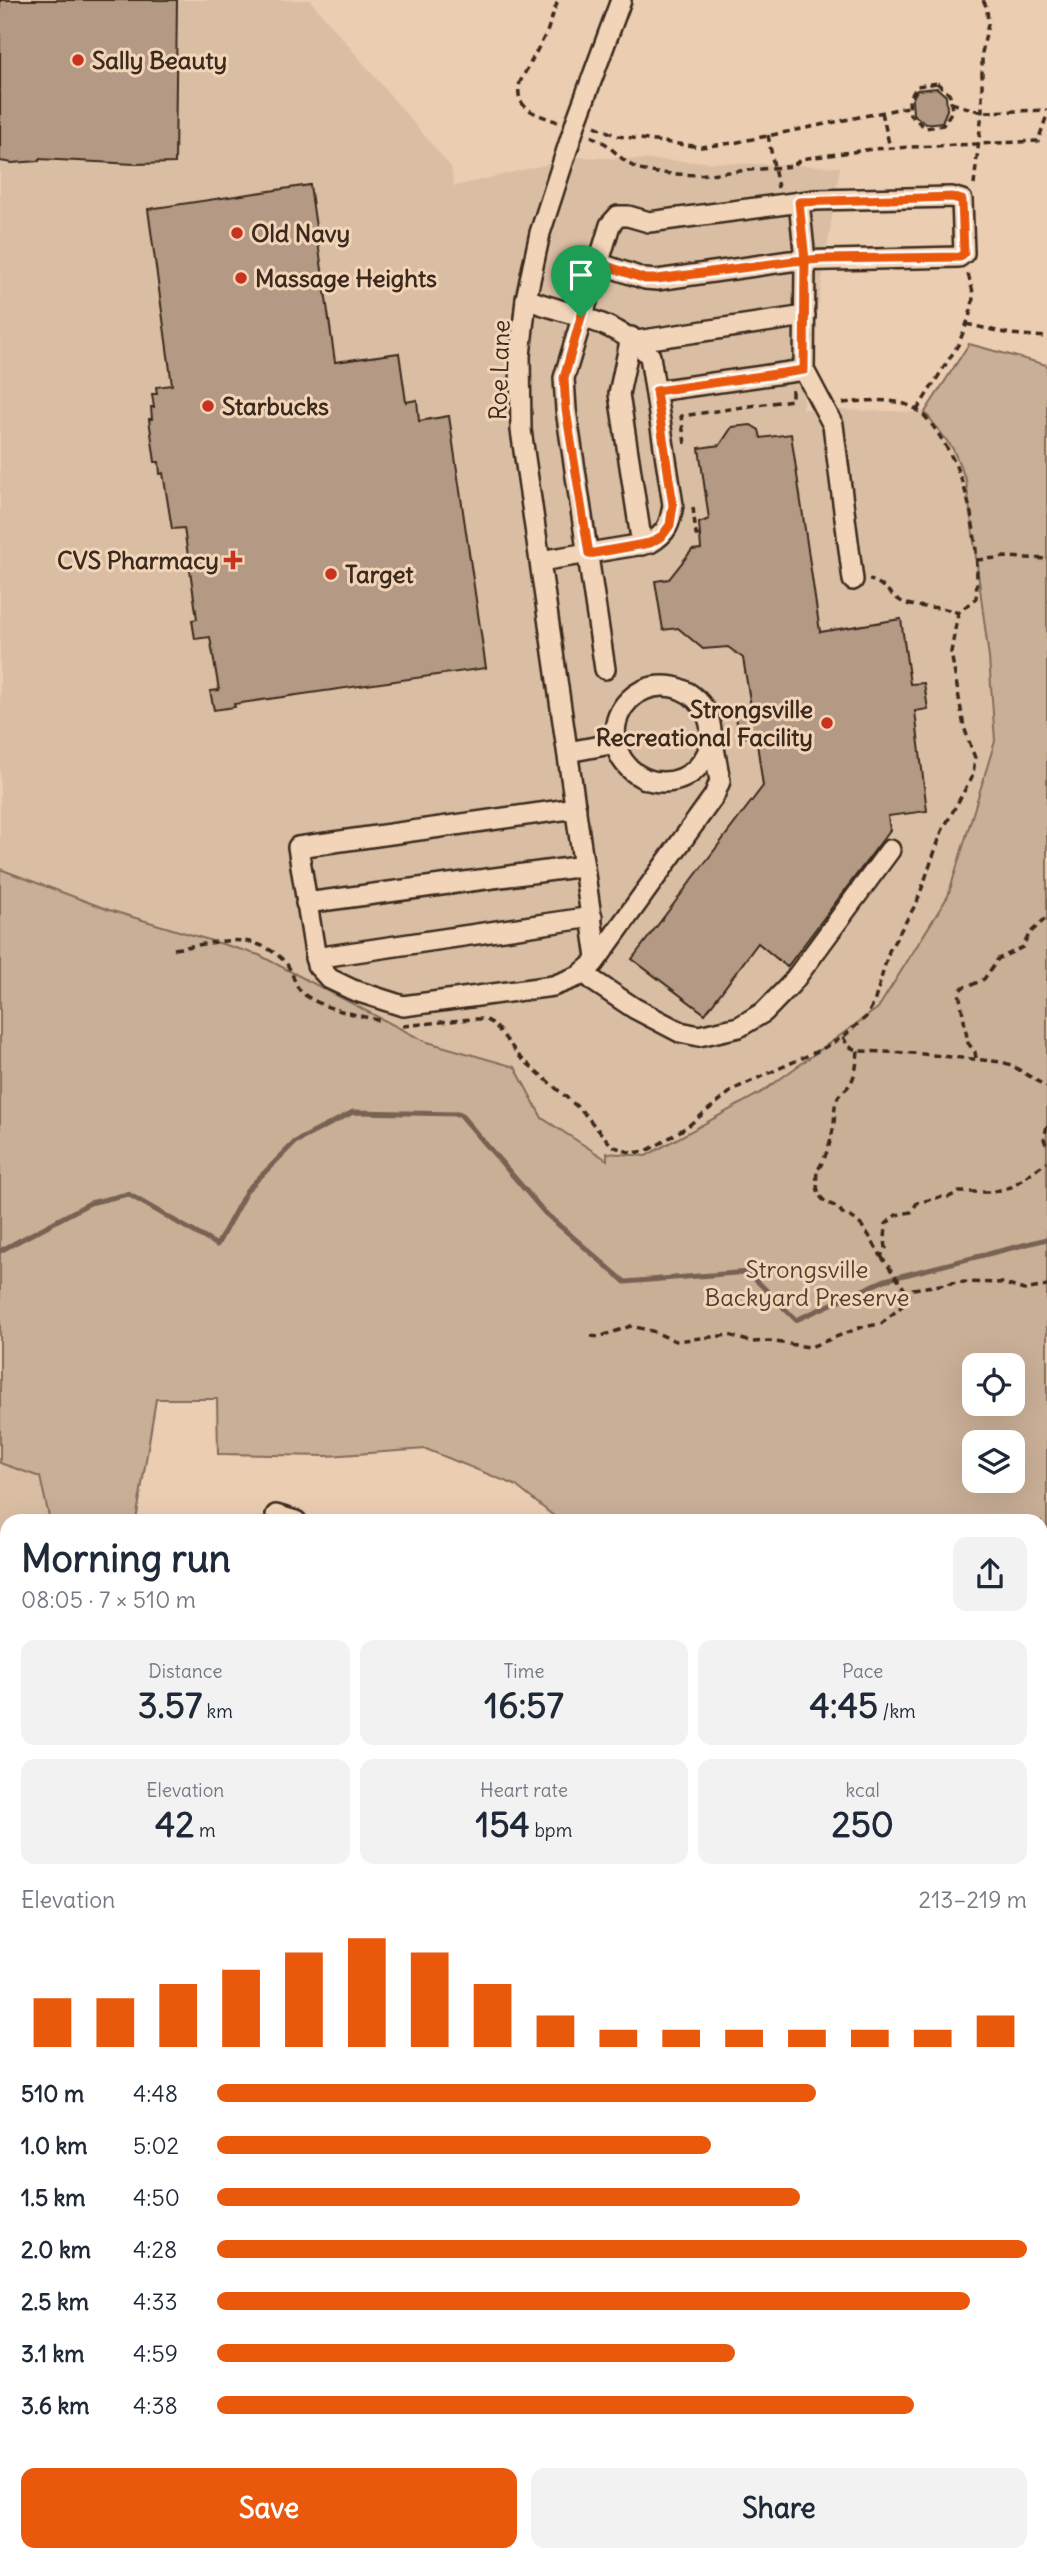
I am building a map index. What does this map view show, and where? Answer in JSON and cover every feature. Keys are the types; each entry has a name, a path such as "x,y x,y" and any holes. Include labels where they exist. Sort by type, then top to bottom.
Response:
{"street":[{"name":"Roe Lane","path":"590,965 592,917 521,430 520,356 526,299 540,233 570,121 621,0"},
{"path":"598,263 645,279 657,279 805,260 960,257 964,253 962,200 952,197 799,202 649,222 618,216 610,225 598,263 581,317 564,378 566,410 606,669"},
{"path":"799,202 805,260 805,316 798,376 832,425 853,580"},
{"path":"526,299 617,329 634,339 650,356 673,505 670,525 662,536 650,543 540,561"},
{"path":"634,339 805,316"},
{"path":"634,339 619,394 642,545"},
{"path":"656,391 798,376"},
{"path":"576,808 298,847 317,965 330,979 353,990 403,1006 553,986 590,965 714,796 720,781 711,731 702,706 693,697 670,687 657,687 633,697 618,718 616,743 619,754 642,778 664,783 685,777 702,762 708,752 711,731"},
{"path":"568,752 616,743"},
{"path":"590,965 594,982 634,1008 680,1032 699,1036 739,1027 764,1012 792,983 890,850"},
{"path":"306,903 584,866"},
{"path":"316,958 592,917"}],"path":[{"path":"558,0 547,32 520,82 519,100 525,107 617,136 701,147 733,143 908,107"},
{"path":"982,112 982,53 988,23 985,1"},
{"path":"937,83 950,95 952,111 943,125 926,128 910,115 908,107 917,86 937,83"},
{"path":"606,144 639,170 697,175 775,169 793,166 801,159 890,148 1038,141 1047,113 982,112 951,103"},
{"path":"882,112 890,148"},
{"path":"768,135 779,194"},
{"path":"966,324 1010,334 1047,337"},
{"path":"918,410 963,333"},
{"path":"686,456 681,416 792,400 798,376"},
{"path":"396,1025 408,1027 485,1019 494,1024 520,1058 581,1110 612,1146 632,1153 646,1151 679,1132 734,1089 843,1037 866,1017 874,1003 889,951 926,884 942,831 973,775 975,758 964,727 951,652 958,613 976,598 977,560 974,526 957,465 937,432 918,410 902,403 888,401 820,405"},
{"path":"691,495 696,535 700,535"},
{"path":"977,560 1005,557 1047,559"},
{"path":"853,580 878,582 898,600 910,605 942,607 958,613"},
{"path":"975,1059 976,1055 968,1043 961,989 984,979 998,959 1023,947 1029,934 1047,917"},
{"path":"174,948 231,941 259,943 289,967 303,994 337,1009 386,1022"},
{"path":"843,1037 848,1046 858,1051 975,1059 1011,1065 1047,1087"},
{"path":"858,1051 852,1081 840,1092 836,1101 834,1125 827,1153 817,1174 818,1193 825,1202 836,1206 842,1214 857,1219 907,1294"},
{"path":"1047,1126 1044,1139 1047,1147"},
{"path":"882,1258 886,1252 886,1224 897,1215 911,1212 917,1203 940,1197 947,1198 959,1192 992,1192 1011,1186 1047,1162"},
{"path":"591,1336 599,1337 636,1326 675,1341 729,1335 751,1342 768,1341 810,1347 862,1327 881,1324 902,1306 907,1294 913,1289 959,1282 1002,1283 1024,1290 1047,1286"}],"shaded area":[{"path":"0,0 310,0 451,167 454,186 579,157 840,167 802,409 925,412 953,449 966,480 989,658 995,741 948,896 878,1008 762,1092 646,1156 607,1153 608,1167 542,1118 514,1067 424,1041 259,955 109,910 0,869"},
{"path":"0,1463 40,1477 48,1514 0,1514"}],"green space":[{"name":"Strongsville Backyard Preserve","path":"969,344 1047,365 1047,1514 551,1514 515,1485 426,1449 327,1456 218,1454 217,1399 156,1399 137,1514 48,1514 40,1477 0,1463 0,869 109,910 259,955 424,1041 515,1067 542,1118 607,1160 607,1153 646,1156 762,1092 878,1008 948,896 995,741 989,658 966,480 953,449 925,412"}],"building":[{"path":"0,0 177,0 175,163 135,164 39,159 12,163 0,161"},
{"path":"937,88 946,96 947,110 942,122 926,124 913,114 912,100 917,90"},
{"name":"Target","path":"310,185 335,362 399,353 406,402 417,400 419,421 449,416 486,668 234,704 235,707 214,710 210,691 219,690 210,637 195,639 192,620 197,619 184,528 172,529 163,473 160,474 159,462 155,462 149,419 152,419 152,394 157,394 156,387 172,385 148,209"},
{"name":"Strongsville Recreational Facility","path":"751,425 759,430 761,438 791,434 820,632 901,619 910,684 924,683 928,709 915,711 927,811 888,816 890,830 787,967 758,943 705,1014 632,959 763,786 756,736 739,738 735,708 751,707 743,658 728,647 703,649 678,628 663,630 655,581 669,579 692,550 701,549 699,523 709,519 699,448 720,445 732,427"}],"waterway":[{"path":"0,1251 90,1203 128,1194 217,1245 247,1190 295,1142 353,1112 460,1114 545,1213 625,1282 748,1272 796,1320 885,1280 1047,1239"}],"place":[{"name":"Sally Beauty","path":"78,60"},
{"name":"Old Navy","path":"237,233"},
{"name":"Massage Heights","path":"241,278"},
{"name":"Starbucks","path":"208,406"},
{"name":"CVS Pharmacy","path":"233,560"},
{"name":"Target","path":"331,574"},
{"name":"Strongsville Recreational Facility","path":"827,723"}],"route":[{"path":"581,317 564,378 566,410 589,554 650,543 662,536 670,525 673,505 656,391 804,370 805,260 799,202 952,197 962,200 964,253 960,257 805,260 657,279 645,279 598,263 581,317"}]}
